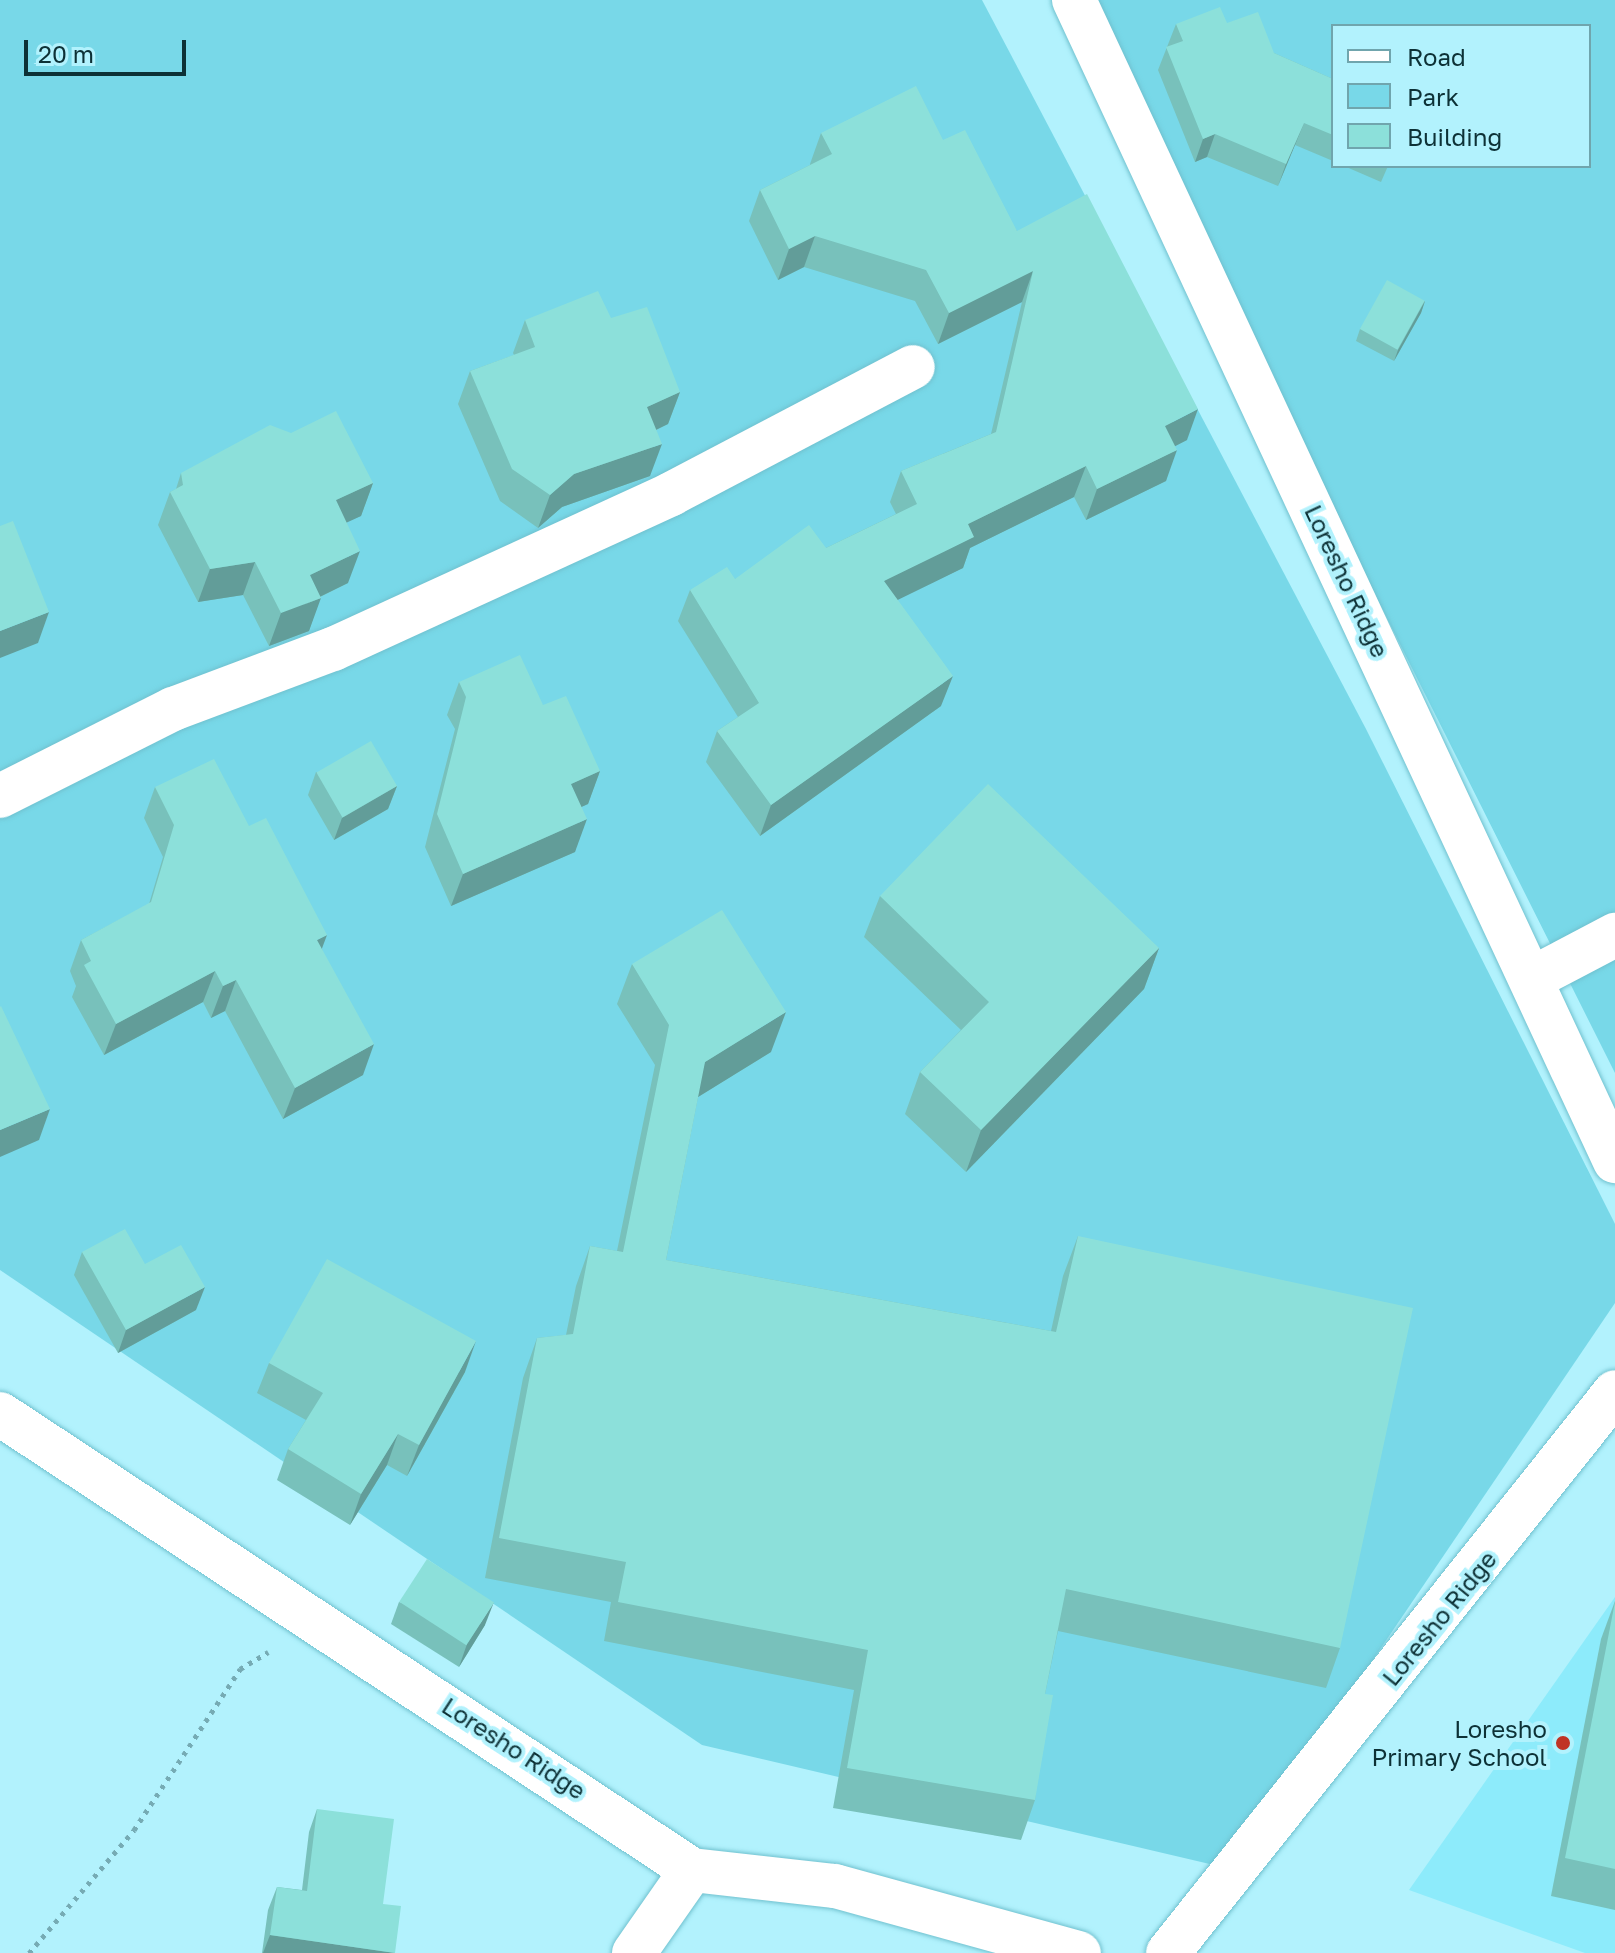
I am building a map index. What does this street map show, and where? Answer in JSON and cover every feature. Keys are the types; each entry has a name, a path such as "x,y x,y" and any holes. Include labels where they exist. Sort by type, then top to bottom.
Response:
{"street":[{"name":"Loresho Ridge","path":"1075,1 1533,978 1615,1161"},
{"path":"0,796 173,709 333,649 671,494 913,367"},
{"path":"1533,978 1615,935"},
{"name":"Loresho Ridge","path":"1168,1953 1615,1392"},
{"name":"Loresho Ridge","path":"0,1414 321,1621 692,1870 835,1886 1079,1953"},
{"path":"634,1953 692,1870"}],"path":[{"path":"29,1953 134,1830 240,1669 321,1621"}],"shaded area":[{"name":"Loresho Primary School","path":"1615,1597 1615,1953 1585,1953 1409,1890"}],"green space":[{"path":"0,0 982,0 1366,729 1615,1224 1615,1303 1231,1869 702,1745 0,1270"},
{"path":"1077,0 1615,0 1615,1073"}],"building":[{"path":"1220,7 1227,23 1258,12 1274,53 1331,78 1331,134 1304,123 1286,164 1215,134 1203,139 1166,47 1183,41 1176,24"},
{"path":"916,86 943,140 965,130 1017,231 1087,194 1198,409 1165,426 1177,450 1097,489 1086,466 968,524 974,537 884,581 953,676 771,805 717,731 759,703 690,590 727,567 735,579 809,525 826,548 917,504 901,471 996,432 1033,271 949,313 926,270 815,236 789,249 760,190 832,154 821,133"},
{"path":"1387,280 1425,301 1397,350 1360,329"},
{"path":"598,291 611,318 647,307 680,392 647,407 662,444 574,474 550,495 512,469 470,371 535,347 525,320"},
{"path":"336,411 373,483 336,500 360,551 310,575 321,598 281,613 255,562 210,569 170,492 183,485 181,473 270,425 291,433"},
{"path":"13,521 49,612 0,631 0,526"},
{"path":"520,655 543,705 566,696 600,771 571,784 587,819 463,874 437,814 466,697 459,682"},
{"path":"371,741 397,786 342,818 316,773"},
{"path":"214,759 249,826 266,818 327,935 317,940 374,1044 295,1088 236,980 223,986 215,971 116,1024 84,965 91,961 81,940 151,902 174,825 155,787"},
{"path":"988,784 1159,948 981,1130 920,1072 989,1002 880,896"},
{"path":"722,910 786,1012 705,1062 666,1260 1056,1332 1078,1236 1413,1308 1340,1648 1066,1589 1045,1694 1053,1695 1035,1800 847,1768 868,1650 618,1602 626,1562 499,1538 537,1338 573,1334 590,1246 623,1252 669,1025 632,964"},
{"path":"0,1007 50,1109 0,1130"},
{"path":"125,1229 145,1264 181,1245 205,1287 126,1330 82,1252"},
{"path":"327,1259 476,1341 419,1445 398,1434 361,1494 288,1449 323,1393 269,1363"},
{"path":"427,1559 494,1603 466,1645 399,1602"},
{"path":"1615,1602 1615,1869 1565,1858"},
{"path":"317,1809 394,1819 383,1904 401,1906 395,1953 270,1935 277,1887 307,1891"}],"place":[{"name":"Loresho Primary School","path":"1563,1743"}]}
